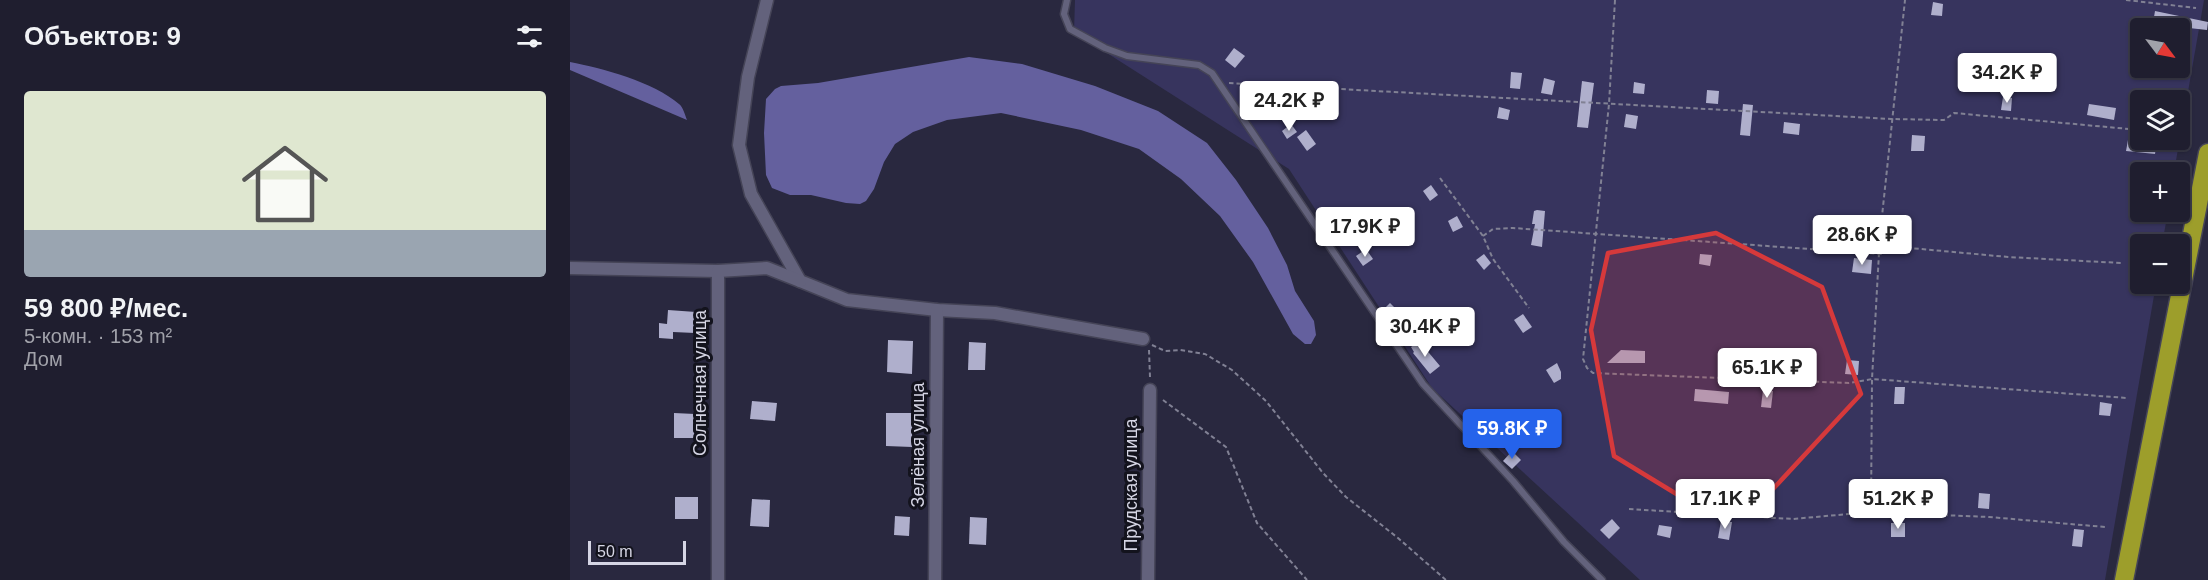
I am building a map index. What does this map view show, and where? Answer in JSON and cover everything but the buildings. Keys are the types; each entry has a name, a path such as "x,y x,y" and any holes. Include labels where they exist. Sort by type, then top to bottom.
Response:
{"highway":[{"path":"2124,580 2208,153"}],"street":[{"path":"767,0 748,77 739,145 751,194 800,281"},
{"path":"570,268 718,271 768,268 847,300 937,310 995,313 1143,339"},
{"name":"Солнечная улица","path":"718,271 718,580"},
{"name":"Зелёная улица","path":"935,580 937,310"},
{"name":"Прудская улица","path":"1148,580 1150,390"}],"lane":[{"path":"1067,0 1064,14 1070,29 1105,48 1127,56 1199,64 1212,73 1423,384 1513,481 1564,542 1602,580"}],"path":[{"path":"1615,0 1609,104 1583,359 1587,368 1593,373 1849,383 1872,379 2127,398"},
{"path":"1871,512 1872,379 1880,254 1891,119 1905,0"},
{"path":"2126,0 2196,8"},
{"path":"1220,83 1891,119 1944,120 1954,113 2130,129"},
{"path":"1440,178 1483,236 1494,259 1529,308"},
{"path":"1483,236 1493,229 1513,228 1880,254 1910,248 2007,257 2121,263"},
{"path":"1143,339 1150,352 1150,390 1226,447 1257,523 1307,580"},
{"path":"1143,339 1165,351 1180,350 1205,354 1232,370 1266,401 1323,473 1346,497 1446,580"},
{"path":"1629,509 1792,519 1871,512 1989,517 2105,527"}],"highlighted area":[{"path":"1716,233 1822,287 1861,394 1773,489 1688,501 1614,456 1591,330 1608,253"}],"shaded area":[{"path":"1075,0 2204,0 2188,90 2130,90 2130,150 2178,150 2176,162 2130,162 2130,222 2166,222 2164,234 2130,234 2130,294 2154,294 2105,580 1640,580 1432,388 1289,169 1074,32"},
{"path":"969,57 1022,64 1095,86 1158,111 1207,143 1236,180 1268,228 1287,265 1295,291 1314,321 1316,335 1311,344 1305,344 1293,334 1253,262 1220,216 1181,179 1139,149 1081,130 1001,113 947,120 913,132 895,144 884,162 874,189 866,201 860,204 811,195 790,195 772,188 766,175 764,133 766,99 775,89 781,86 818,83"},
{"path":"570,62 612,72 656,89 680,105 687,120 570,70"}]}
